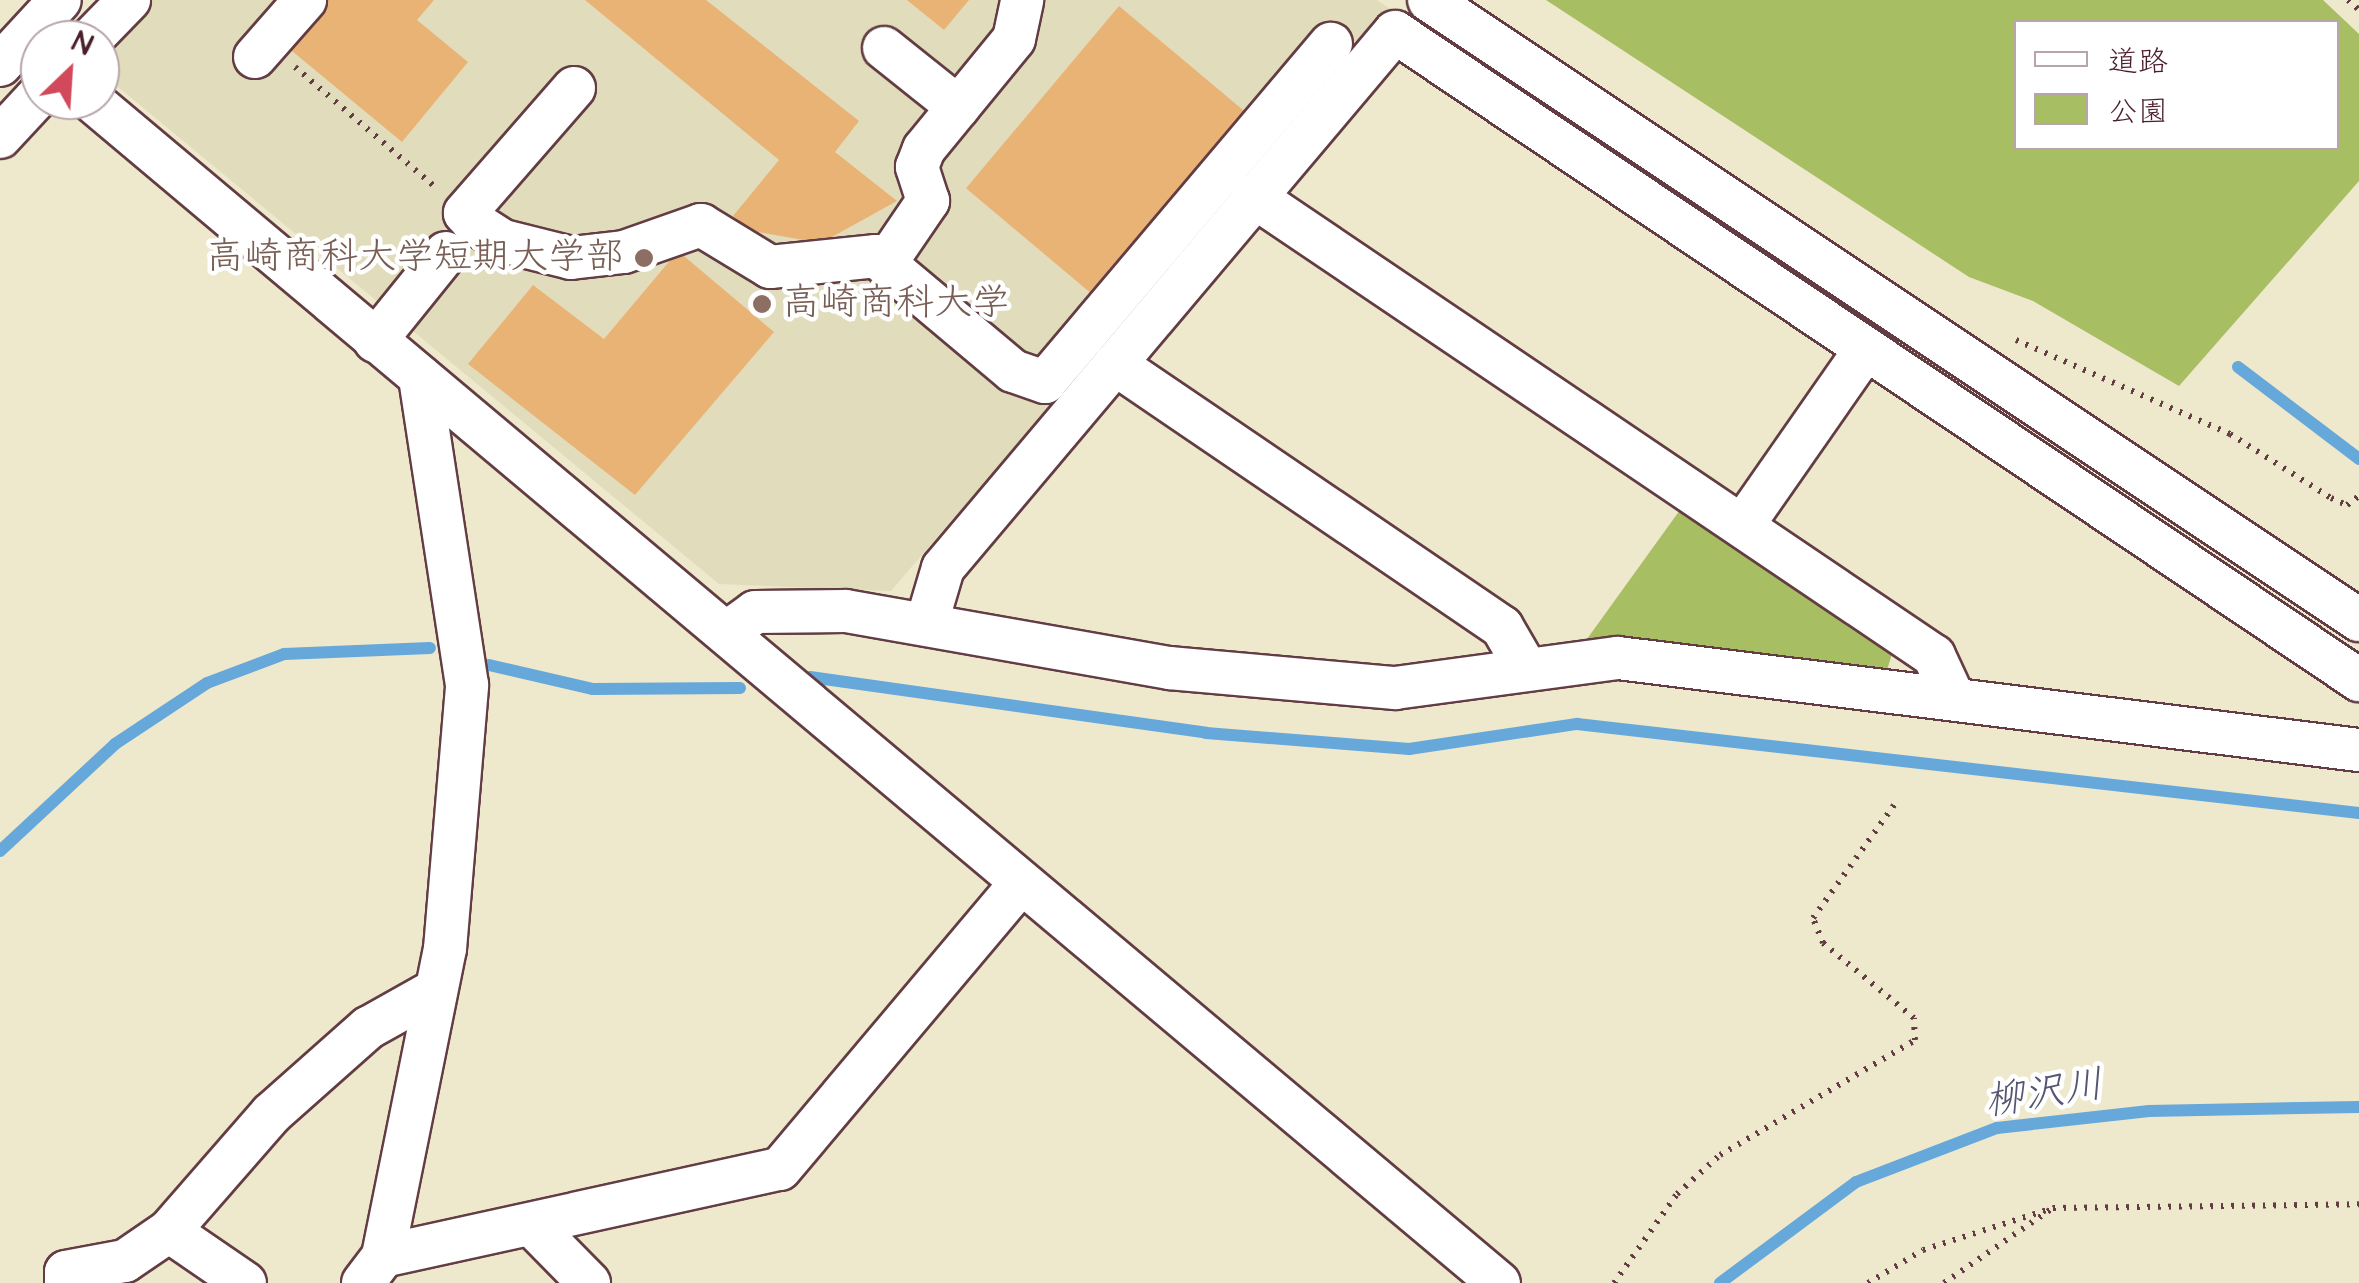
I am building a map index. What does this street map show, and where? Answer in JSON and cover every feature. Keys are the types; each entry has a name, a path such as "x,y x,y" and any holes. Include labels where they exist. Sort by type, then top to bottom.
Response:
{"street":[{"path":"15,48 60,0"},
{"path":"110,20 129,0"},
{"path":"262,51 305,0"},
{"path":"887,261 928,201 917,166 924,149 1014,40 1022,0"},
{"path":"1430,0 2359,620"},
{"path":"928,622 943,568 1395,32 2359,680"},
{"path":"574,88 465,213 503,240 571,258 624,252 700,224 770,267 858,252 887,261 1013,371 1045,382 1331,44"},
{"path":"884,48 958,108"},
{"path":"0,136 20,115"},
{"path":"115,120 375,341 729,631 1020,884 1499,1283"},
{"path":"1253,196 1934,656 1954,699"},
{"path":"375,341 446,253"},
{"path":"1743,525 1865,350"},
{"path":"1115,364 1502,627 1524,665"},
{"path":"420,377 467,684 436,990 373,1270 533,1226 780,1169 1020,884"},
{"path":"729,631 775,609 928,622 1169,668 1395,688 1524,665 1618,658 2359,750"},
{"path":"66,1283 66,1272 126,1261 169,1231 271,1114 354,1040 436,990"},
{"path":"533,1226 589,1283"},
{"path":"169,1231 245,1283"}],"path":[{"path":"2348,0 2359,10"},
{"path":"262,51 465,213"},
{"path":"1966,358 2002,337 2032,343 2230,434 2331,498 2347,505 2359,496"},
{"path":"1614,1283 1677,1194 1720,1156 1915,1040 1914,1018 1823,943 1813,918 1897,801"},
{"path":"1868,1283 1924,1250 2053,1208 2359,1204"},
{"path":"1944,1283 2053,1208"}],"shaded area":[{"name":"高崎商科大学","path":"140,0 1377,0 1390,9 891,591 719,584 120,89 119,20"}],"green space":[{"path":"1546,0 2323,0 2359,34 2359,181 2179,386 2033,301 1969,277"},
{"path":"1680,510 1892,654 1887,670 1587,639"}],"building":[{"path":"325,0 434,0 417,20 468,62 402,142 286,46"},
{"path":"585,0 706,0 859,121 835,152 897,201 821,243 752,231 733,216 779,160"},
{"path":"907,0 969,0 944,30"},
{"path":"1119,6 1245,112 1092,294 966,188"},
{"path":"678,251 774,332 635,495 468,364 533,285 604,339"}],"waterway":[{"path":"2238,367 2359,459"},
{"path":"0,851 115,744 207,683 284,654 430,648"},
{"path":"489,665 593,689 740,688"},
{"path":"810,677 1206,733 1409,749 1577,724 2359,813"},
{"name":"柳沢川","path":"1720,1283 1856,1182 1997,1128 2149,1111 2359,1107"}],"place":[{"name":"高崎商科大学短期大学部","path":"644,258"},
{"name":"高崎商科大学","path":"762,304"}]}
